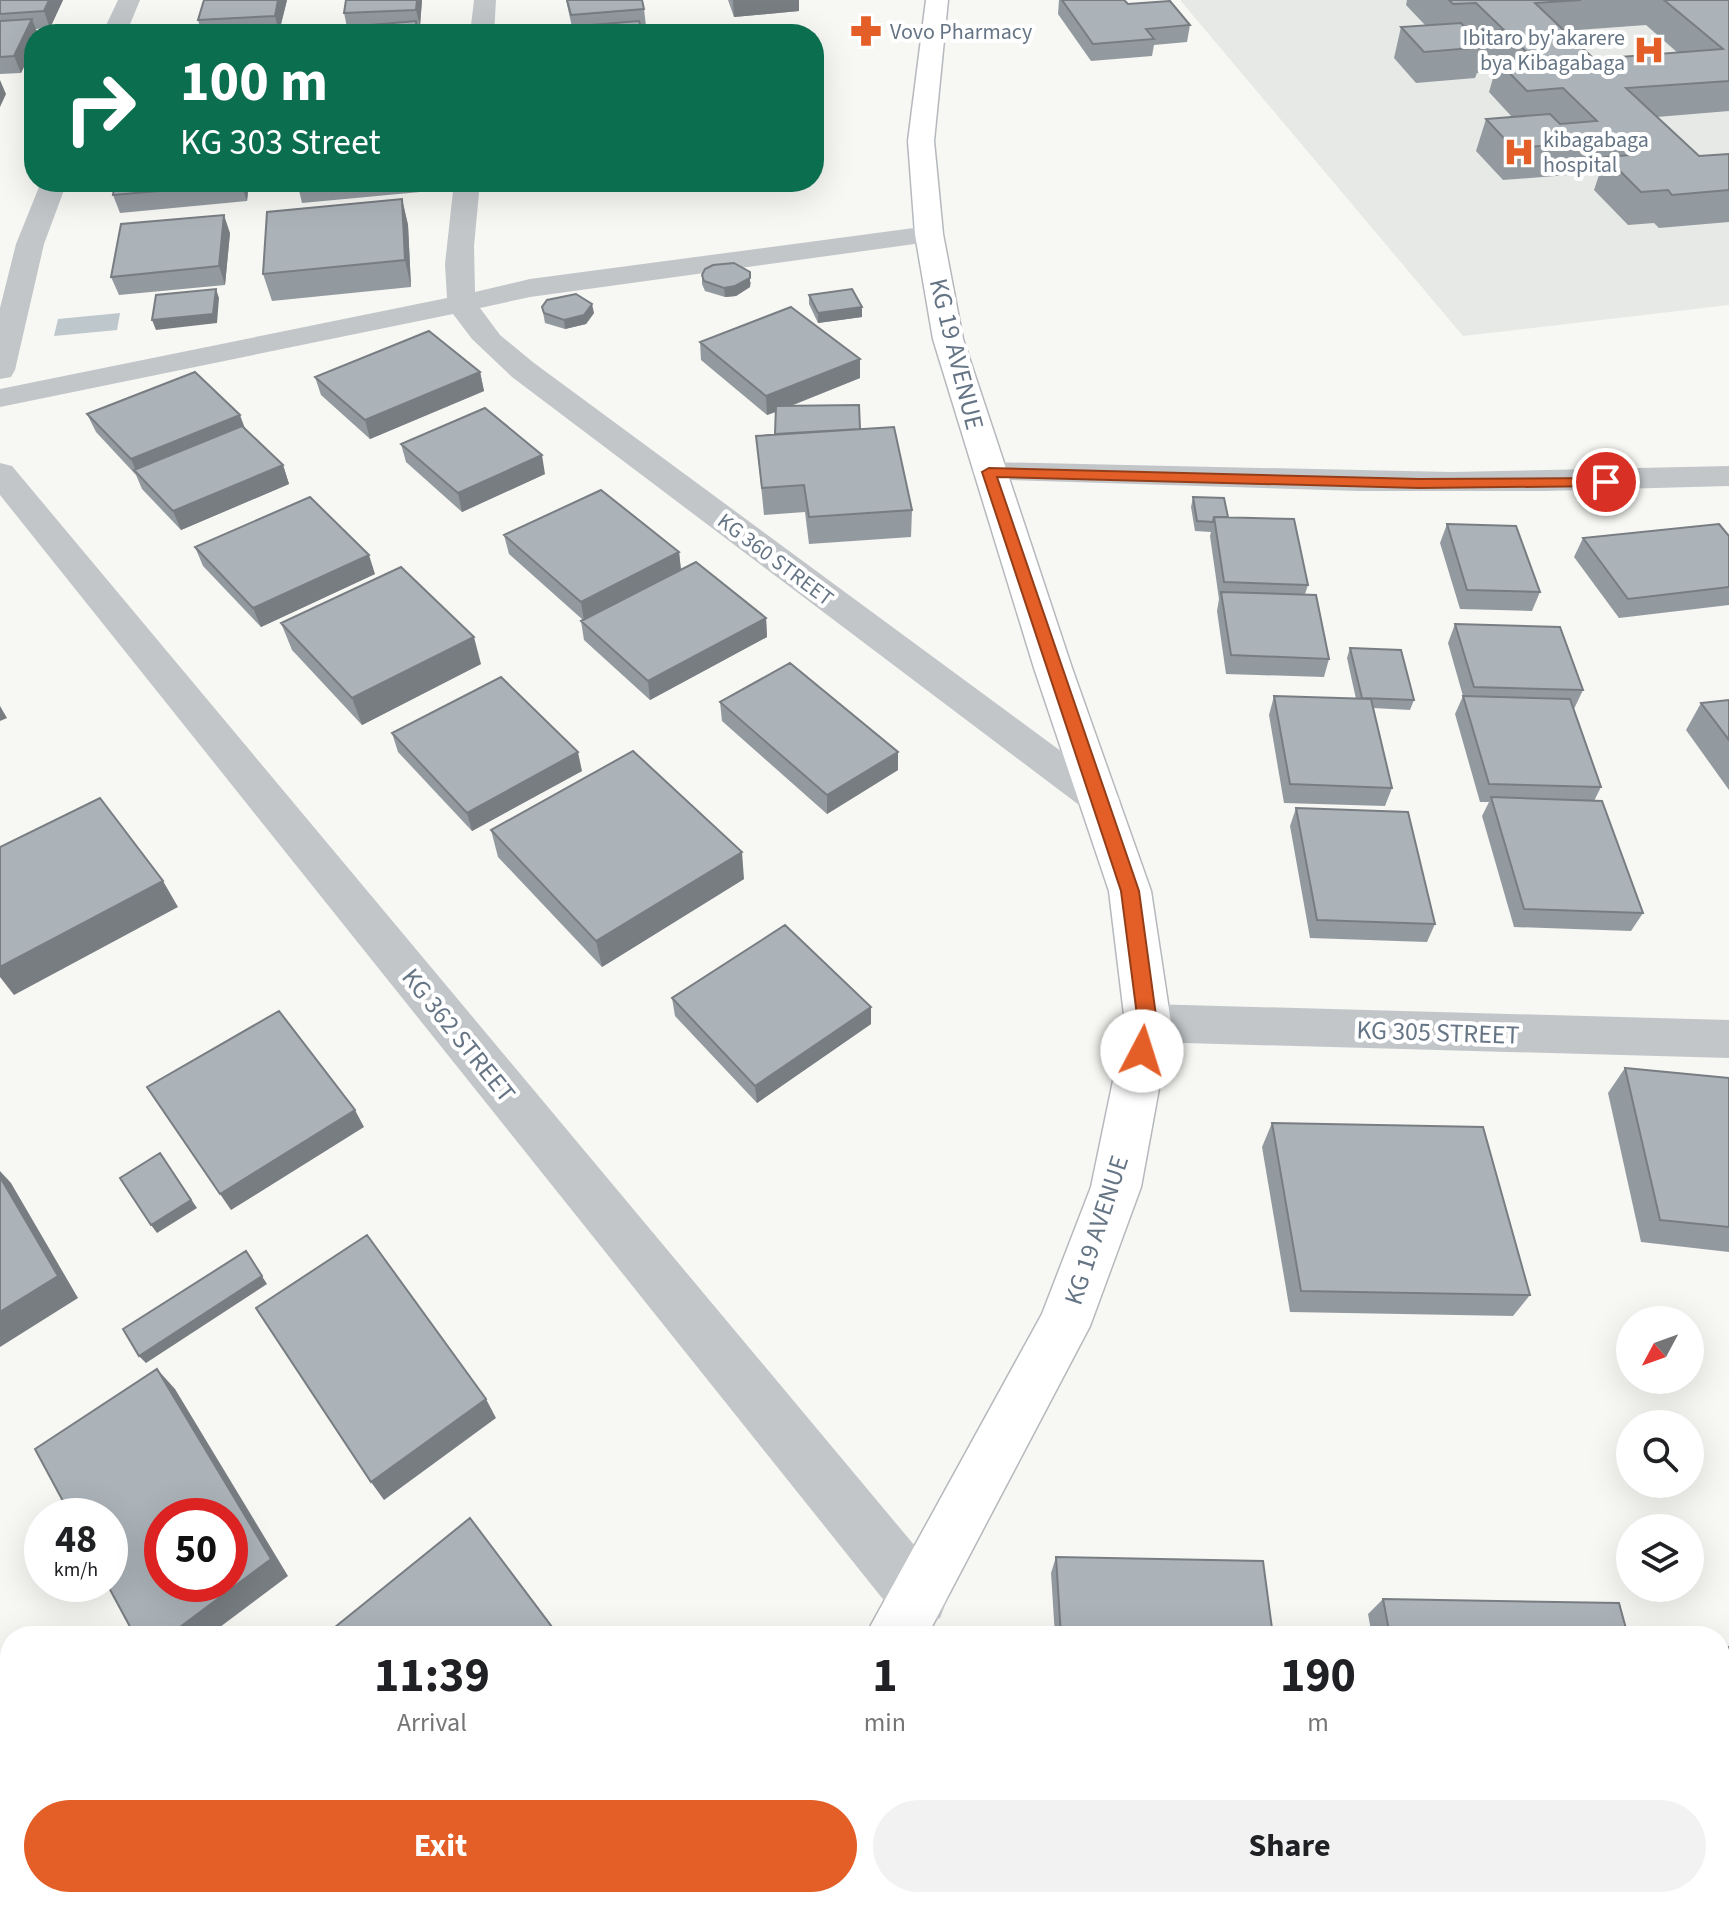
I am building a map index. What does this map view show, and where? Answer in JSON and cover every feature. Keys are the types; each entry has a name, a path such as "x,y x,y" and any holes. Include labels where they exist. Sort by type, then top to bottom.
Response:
{"main road":[{"name":"KG 19 AVENUE","path":"901,1626 1064,1326 1116,1187 1148,1023 1130,891 1053,668 948,339 929,234 921,141 937,0"}],"street":[{"path":"118,24 129,0"},
{"path":"483,24 485,0"},
{"path":"0,370 30,244 50,192"},
{"path":"463,304 461,248 466,192"},
{"path":"0,398 530,288 929,234"},
{"name":"KG 360 STREET","path":"463,304 484,337 523,370 1101,801"},
{"path":"989,472 1419,484 1606,482 1729,476"},
{"name":"KG 362 STREET","path":"0,473 919,1597"},
{"name":"KG 305 STREET","path":"1148,1023 1729,1039"}],"shaded area":[{"name":"kibagabaga hospital","path":"1180,0 1729,0 1729,305 1463,336"},
{"path":"120,313 117,330 54,336 58,319"}],"building":[{"path":"0,0 49,0 44,11 0,14"},
{"path":"204,0 278,0 275,16 198,20"},
{"path":"346,0 417,0 416,10 344,13"},
{"path":"567,0 642,0 644,9 571,15"},
{"path":"1062,0 1124,0 1128,4 1170,1 1190,25 1146,29 1154,39 1093,44"},
{"path":"1449,0 1581,0 1535,3 1594,59 1723,49 1664,0 1729,0 1729,81 1626,88 1699,156 1729,154 1729,190 1672,195 1668,190 1641,192 1606,157 1631,155 1610,134 1572,136 1579,143 1513,148 1486,119 1550,114 1560,124 1597,121 1563,88 1527,91 1498,61 1533,58 1514,40 1480,42 1485,47 1424,52 1401,27 1461,23 1470,33 1504,30 1476,3 1453,4"},
{"path":"32,19 30,24 24,24 24,35 14,56 0,57 0,21"},
{"path":"416,21 416,24 382,24"},
{"path":"639,21 640,24 604,24"},
{"path":"113,192 148,192 113,195"},
{"path":"402,199 405,260 263,274 267,212"},
{"path":"224,215 219,266 111,277 121,224"},
{"path":"734,263 750,272 750,278 724,288 704,281 702,275 705,269"},
{"path":"216,289 213,314 152,320 156,295"},
{"path":"852,289 862,307 818,313 809,295"},
{"path":"576,294 592,304 584,315 564,320 544,313 542,307 547,300"},
{"path":"791,307 860,359 766,396 700,342"},
{"path":"429,331 480,372 365,420 315,377"},
{"path":"195,372 240,415 131,459 87,414"},
{"path":"859,405 860,429 775,434 776,406"},
{"path":"485,408 542,455 458,493 401,444"},
{"path":"242,426 283,465 173,511 134,470"},
{"path":"894,427 912,510 809,517 804,485 762,488 756,436"},
{"path":"601,490 679,552 581,602 504,535"},
{"path":"310,497 369,555 253,608 195,547"},
{"path":"1193,497 1224,498 1228,517 1214,517 1213,522 1197,521"},
{"path":"1214,517 1294,519 1308,585 1224,582"},
{"path":"1447,524 1516,526 1540,592 1467,590"},
{"path":"1719,524 1729,536 1729,587 1628,599 1583,538"},
{"path":"696,562 766,618 648,681 581,621"},
{"path":"401,567 474,637 352,698 281,623"},
{"path":"1221,592 1316,595 1329,659 1231,655"},
{"path":"1455,624 1560,627 1583,690 1474,687"},
{"path":"1350,648 1401,650 1414,700 1362,698"},
{"path":"790,663 898,752 827,795 720,702"},
{"path":"501,677 578,752 467,813 392,733"},
{"path":"1274,696 1371,699 1392,788 1290,784"},
{"path":"1463,696 1570,699 1601,787 1489,784"},
{"path":"1729,700 1729,740 1701,703"},
{"path":"633,751 742,852 596,941 491,830"},
{"path":"1491,797 1602,801 1643,913 1524,909"},
{"path":"100,798 163,881 0,967 0,847"},
{"path":"1296,808 1408,812 1435,924 1317,920"},
{"path":"785,925 871,1007 755,1086 672,998"},
{"path":"279,1011 355,1110 220,1194 147,1087"},
{"path":"1625,1068 1729,1078 1729,1227 1660,1220"},
{"path":"1272,1123 1483,1127 1530,1295 1301,1291"},
{"path":"160,1153 191,1200 151,1225 120,1178"},
{"path":"0,1177 58,1276 0,1312"},
{"path":"367,1235 486,1399 371,1482 256,1308"},
{"path":"246,1251 262,1276 139,1356 123,1329"},
{"path":"157,1369 234,1498 144,1498 144,1602 213,1602 181,1626 130,1626 117,1602 128,1602 128,1498 61,1498 35,1449"},
{"path":"470,1518 551,1626 336,1626"},
{"path":"248,1521 271,1559 248,1576"},
{"path":"1056,1557 1263,1561 1272,1626 1060,1626"},
{"path":"1383,1599 1619,1603 1625,1626 1388,1626"}],"place":[{"name":"Vovo Pharmacy","path":"866,31"},
{"name":"Ibitaro by'akarere bya Kibagabaga","path":"1649,50"},
{"name":"kibagabaga hospital","path":"1519,152"}],"route":[{"path":"1142,1051 1148,1023 1130,891 989,472 1419,484 1606,482"}]}
